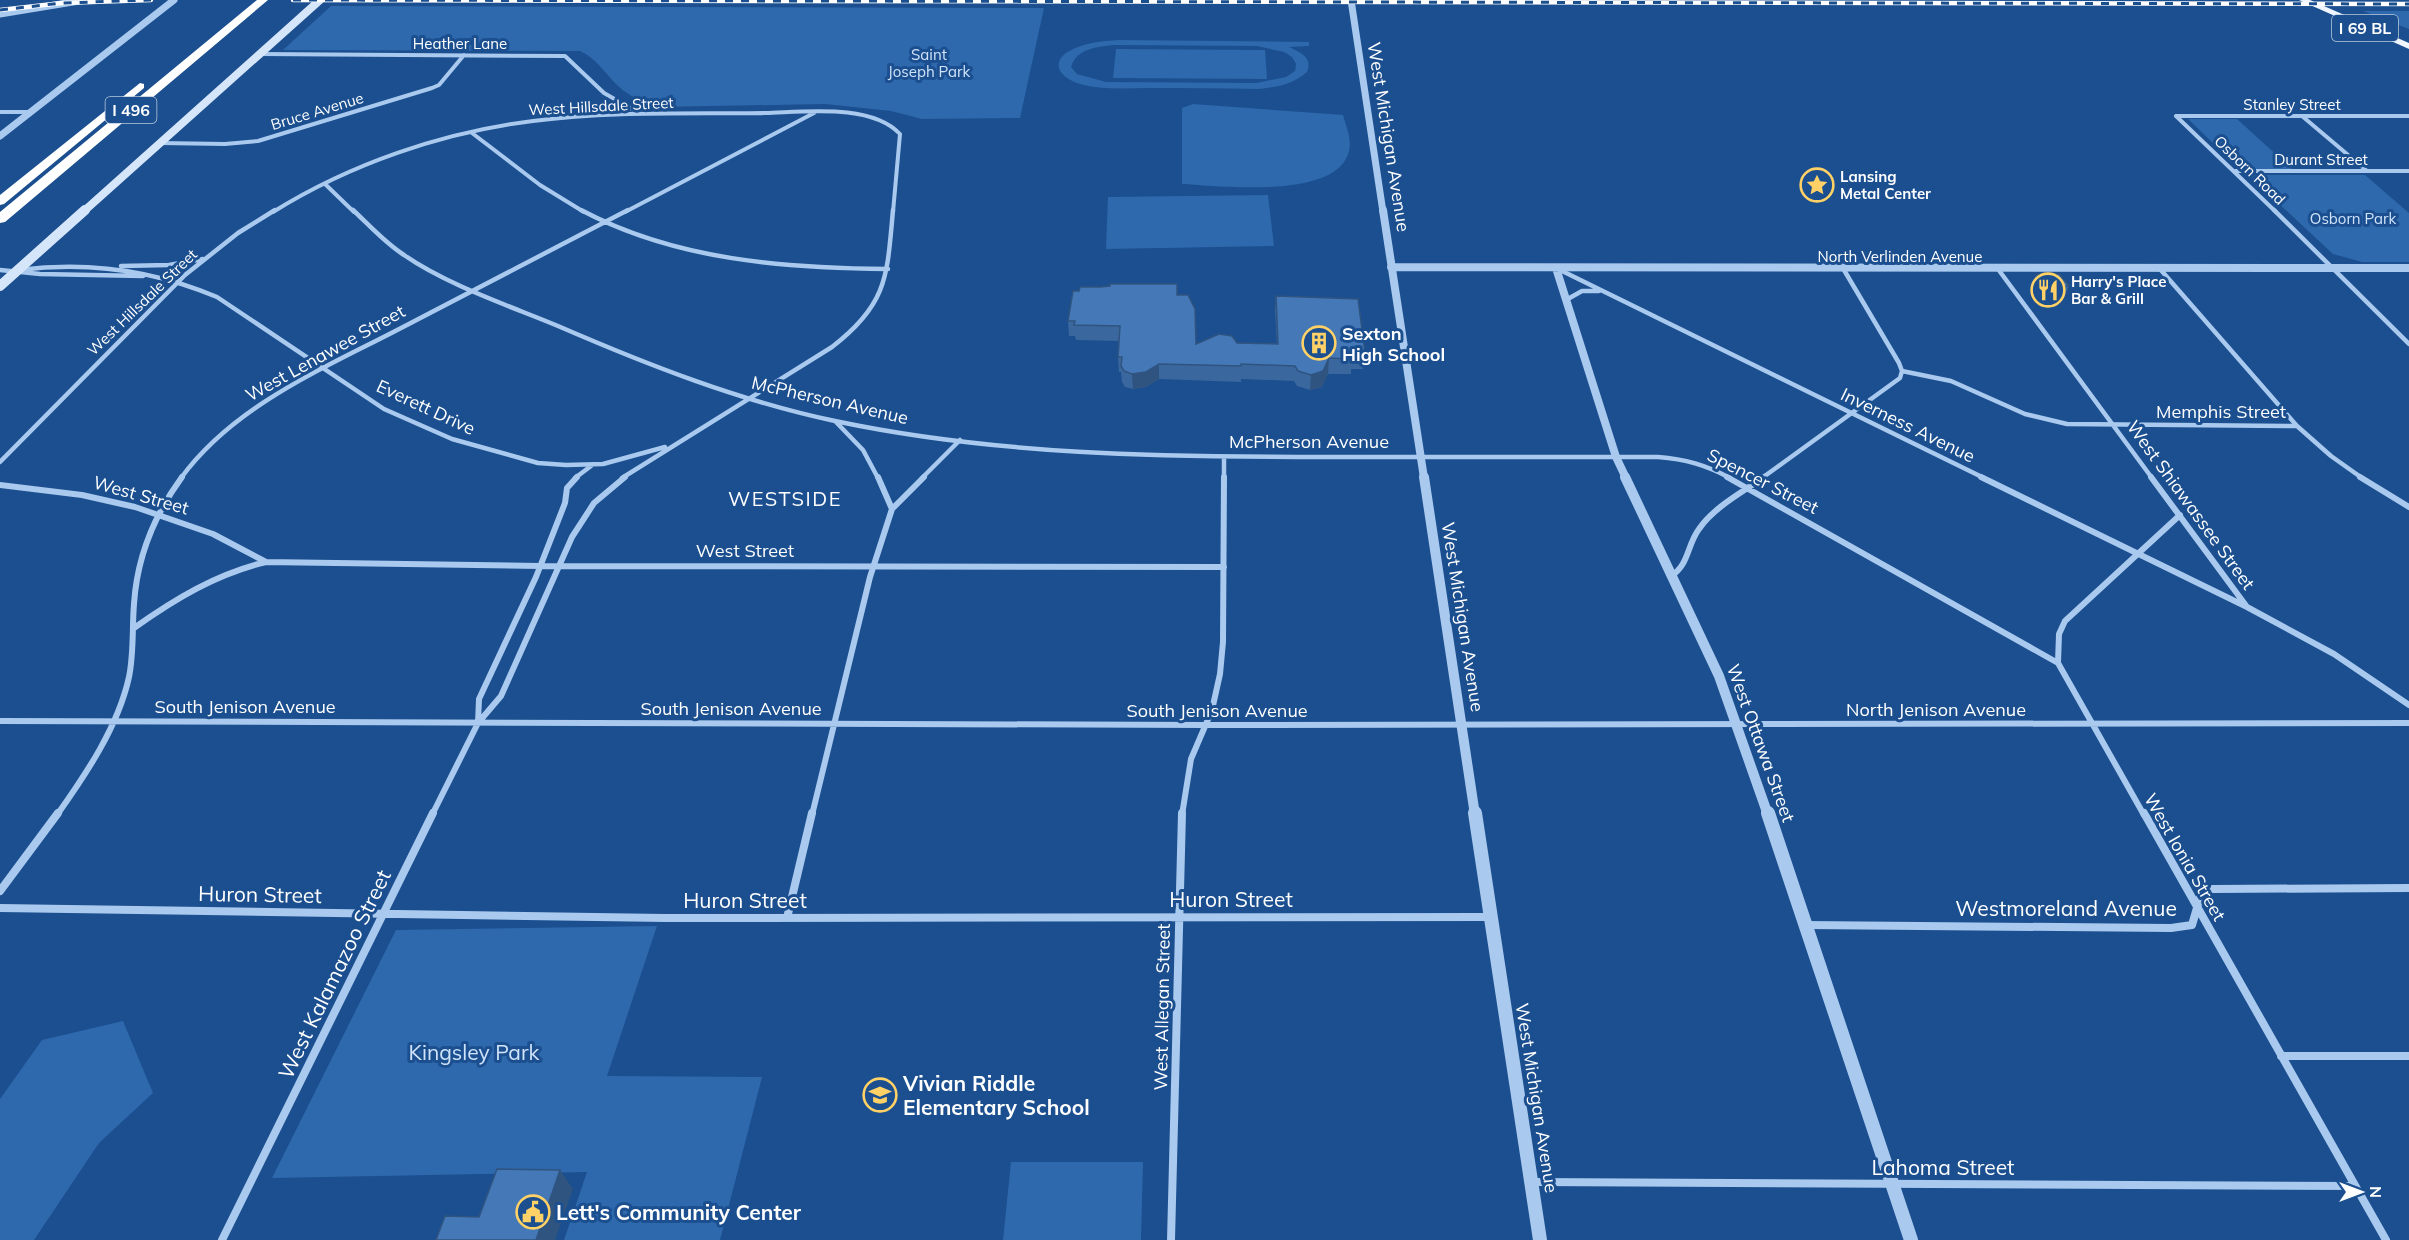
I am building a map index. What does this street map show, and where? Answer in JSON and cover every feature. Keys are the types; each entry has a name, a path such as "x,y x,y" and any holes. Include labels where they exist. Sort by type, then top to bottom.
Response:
{"highway":[{"name":"I 496","path":"0,219 263,0"},
{"path":"174,74 270,0"},
{"name":"I 496","path":"0,201 241,3"}],"main road":[{"path":"0,286 320,0"},
{"name":"I 69 BL","path":"2304,0 2409,46"},
{"name":"I 69 BL","path":"2326,0 2409,35"}],"street":[{"path":"0,14 85,0"},
{"path":"0,136 174,0"},
{"name":"West Michigan Avenue","path":"1351,0 1540,1240"},
{"name":"Heather Lane","path":"259,54 565,56 604,93 640,114"},
{"name":"Bruce Avenue","path":"160,143 242,144 284,134 439,85 464,55"},
{"path":"0,112 31,112"},
{"name":"West Hillsdale Street","path":"0,462 178,282 204,259 270,214 325,184 398,155 471,133 531,122 640,114 815,112 876,117 892,123 900,134 888,269"},
{"name":"West Lenawee Street","path":"0,891 83,778 102,746 131,672 135,593 144,547 157,512 191,463 214,439 252,409 324,369 815,112"},
{"name":"Stanley Street","path":"2176,116 2409,116"},
{"name":"Osborn Road","path":"2176,116 2324,258 2330,268 2409,344"},
{"path":"2302,116 2367,171"},
{"path":"471,133 565,201 604,221 662,242 740,260 840,269 888,269"},
{"name":"Durant Street","path":"2234,171 2409,171"},
{"name":"McPherson Avenue","path":"325,184 406,257 473,289 648,365 748,398 834,421 960,440 1089,453 1224,457 1419,456"},
{"path":"99,266 169,265 204,259"},
{"name":"Everett Drive","path":"0,270 50,266 99,266 178,282 217,297 384,409 452,439 538,463 593,465 672,445"},
{"name":"North Verlinden Avenue","path":"1392,267 1844,270 2409,268"},
{"name":"Inverness Avenue","path":"1556,268 2247,607"},
{"name":"West Ottawa Street","path":"1556,268 1616,457 1719,676 1911,1240"},
{"name":"West Kalamazoo Street","path":"222,1240 478,723 501,696 581,519 594,503 621,479 672,445 814,359 854,330 879,298 888,269"},
{"name":"West Shiawassee Street","path":"1998,269 2247,607 2334,654 2409,705"},
{"path":"2160,269 2297,426 2331,456 2375,488 2409,507"},
{"name":"Everett Drive","path":"17,270 40,274 160,277"},
{"path":"1671,576 1681,570 1698,530 1713,514 1900,378 1902,370 1844,270"},
{"path":"1566,300 1582,291 1606,292"},
{"name":"Memphis Street","path":"1902,370 1951,381 2025,414 2067,424 2297,426"},
{"path":"834,421 848,431 870,460 892,509"},
{"path":"787,918 873,565 892,509 960,440"},
{"name":"Spencer Street","path":"1419,456 1683,459 1706,465 1749,487 2058,663"},
{"name":"West Allegan Street","path":"1172,1240 1181,819 1191,759 1212,710 1220,674 1223,642 1224,457"},
{"name":"West Kalamazoo Street","path":"478,723 478,699 540,566 565,503 567,488 579,474 593,465"},
{"name":"West Street","path":"0,484 90,495 157,512 252,551 266,562"},
{"path":"2058,663 2059,634 2065,621 2180,514"},
{"name":"West Street","path":"134,628 199,584 244,566 266,562 540,566 1224,567"},
{"name":"West Ionia Street","path":"2058,663 2386,1240"},
{"name":"South Jenison Avenue","path":"0,721 1462,725"},
{"name":"North Jenison Avenue","path":"1462,725 2409,723"},
{"name":"Westmoreland Avenue","path":"1805,925 2170,928 2192,925 2202,891 2213,889 2409,888"},
{"name":"Huron Street","path":"0,908 787,918 1491,917"},
{"path":"2281,1056 2409,1056"},
{"name":"Lahoma Street","path":"1531,1182 2355,1186"}],"green space":[{"name":"Saint Joseph Park","path":"331,6 1044,8 1020,118 922,119 891,111 825,104 658,107 625,92 595,61 580,51 283,50"},
{"path":"2363,11 2409,11 2409,29"},
{"path":"1113,40 1309,42 1309,46 1289,47 1305,56 1308,67 1307,72 1290,83 1258,89 1100,88 1074,82 1067,78 1059,68 1059,62 1068,52 1088,44","holes":["1114,45 1257,46 1284,52 1292,57 1296,64 1295,71 1286,77 1256,83 1106,82 1077,74 1071,67 1083,52"]},
{"path":"1116,49 1265,50 1267,79 1113,78"},
{"path":"1193,104 1343,115 1349,137 1349,151 1340,167 1323,177 1301,184 1275,187 1222,187 1182,184 1182,108"},
{"name":"Osborn Park","path":"2188,119 2237,119 2292,169 2240,169"},
{"name":"Osborn Park","path":"2248,175 2365,175 2409,213 2409,262 2362,262 2333,254"},
{"path":"1268,195 1274,246 1106,249 1108,197"},
{"name":"Kingsley Park","path":"657,926 607,1076 762,1077 720,1240 564,1240 587,1172 272,1178 396,930"},
{"path":"123,1021 153,1093 99,1143 34,1240 0,1240 0,1099 42,1040"},
{"path":"1011,1162 1143,1162 1141,1240 1003,1240"}],"building":[{"path":"2059,274 2069,286 2045,286 2036,275"},
{"name":"Sexton High School","path":"1110,284 1177,284 1177,295 1188,295 1195,309 1196,344 1219,334 1232,336 1237,343 1278,344 1276,296 1358,299 1365,353 1352,353 1352,359 1329,358 1323,371 1311,375 1298,371 1295,366 1241,364 1241,366 1159,364 1146,372 1132,374 1124,371 1121,366 1122,357 1118,357 1120,326 1074,325 1075,321 1068,321 1073,291 1079,291 1080,287 1110,286"},
{"path":"497,1169 560,1170 536,1240 436,1240 445,1216 479,1217"}],"railway":[{"path":"0,10 62,3 151,0"},
{"path":"293,0 2409,4"}],"place":[{"name":"Lansing Metal Center","path":"1817,185"},
{"name":"Harry's Place Bar & Grill","path":"2048,290"},
{"name":"Sexton High School","path":"1319,343"},
{"name":"Vivian Riddle Elementary School","path":"880,1095"},
{"name":"Lett's Community Center","path":"533,1212"}],"district":[{"name":"WESTSIDE","path":"785,498"}]}
